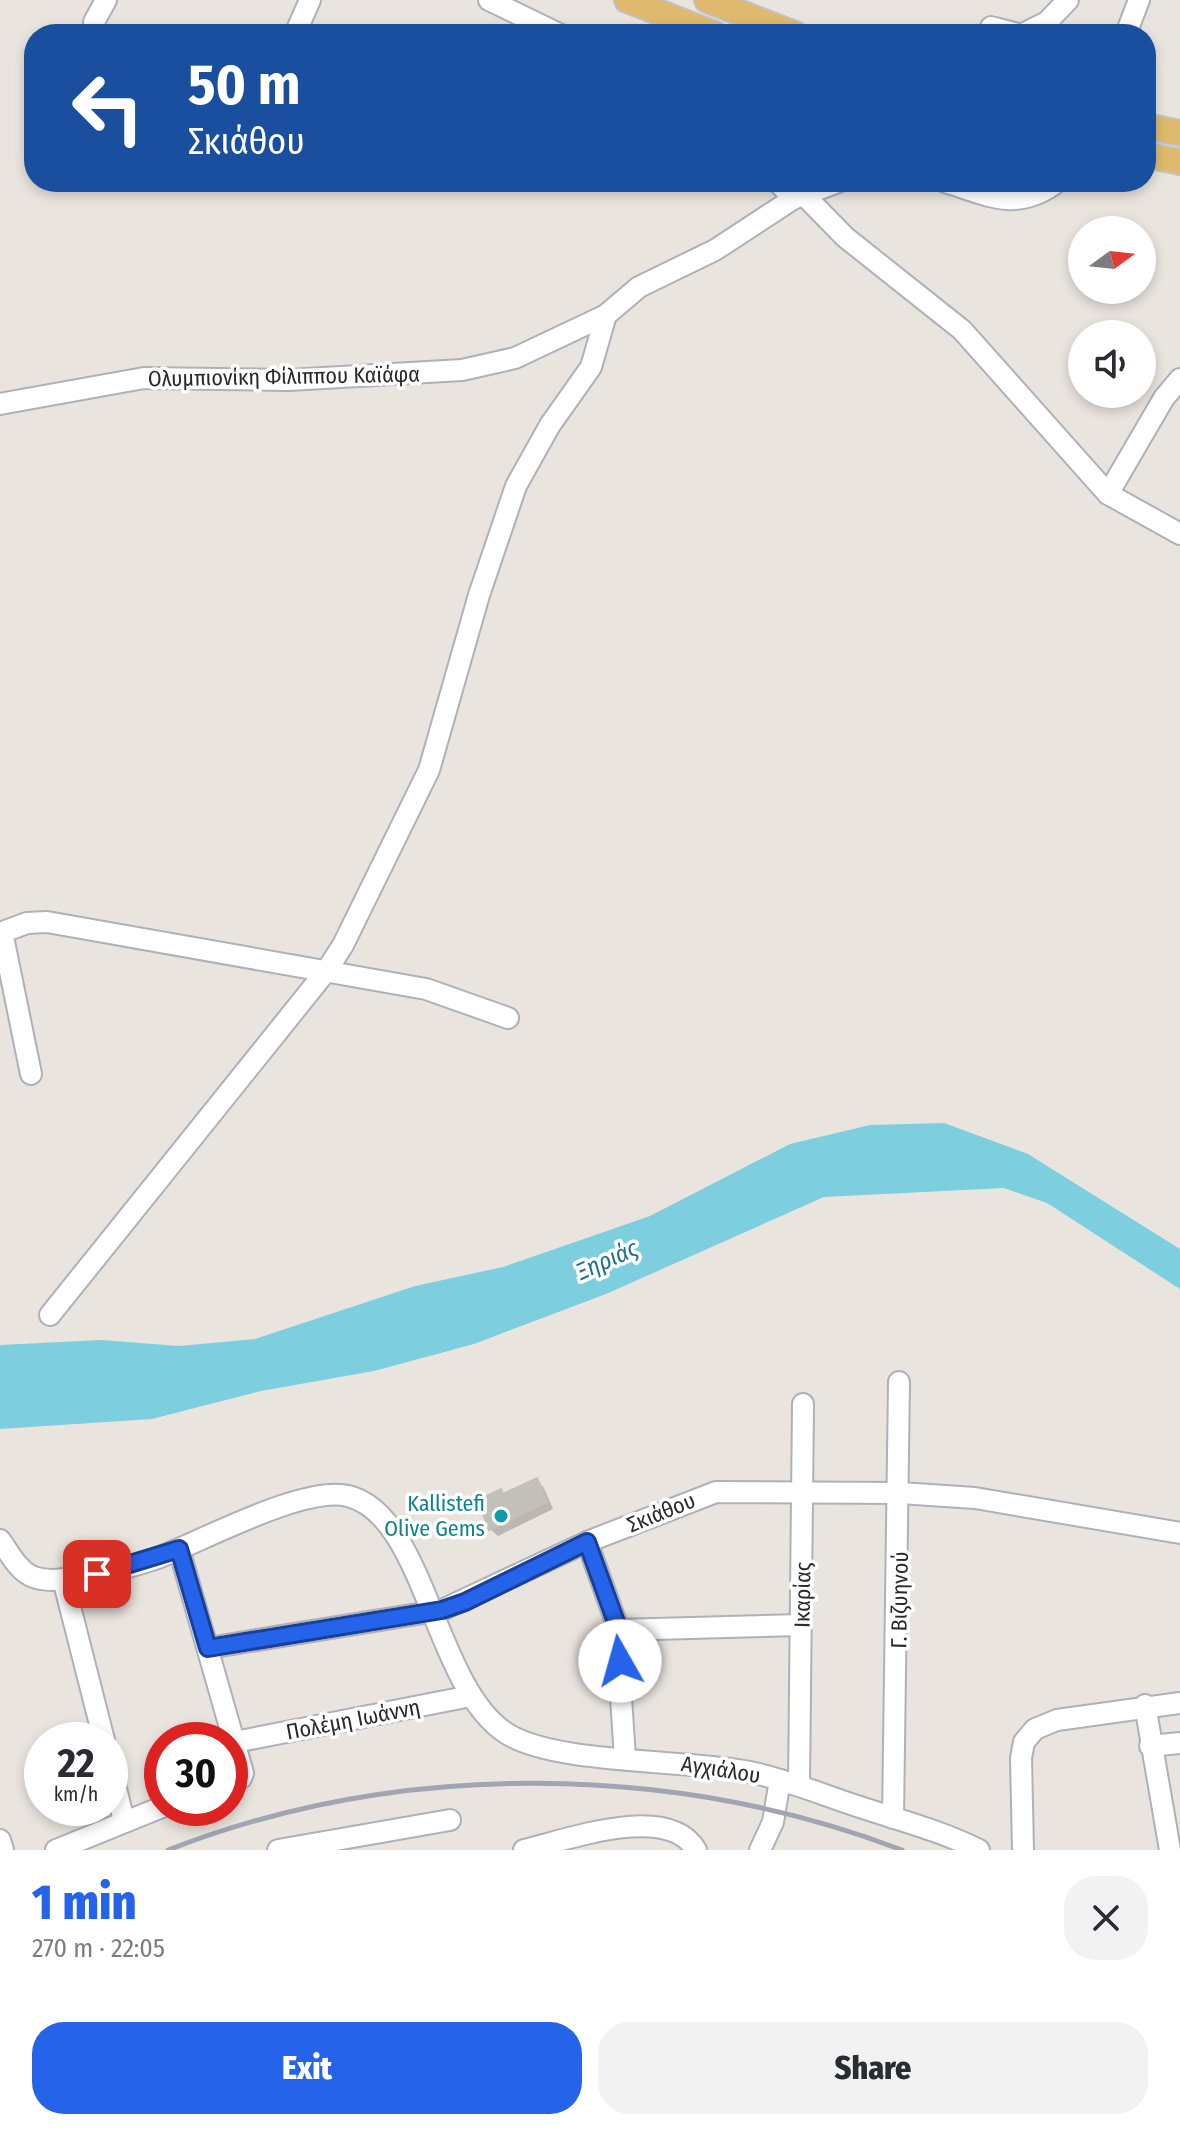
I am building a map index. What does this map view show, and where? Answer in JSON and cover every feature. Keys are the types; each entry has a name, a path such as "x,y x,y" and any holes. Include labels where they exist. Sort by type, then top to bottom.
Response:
{"main road":[{"path":"627,0 689,24"},
{"path":"707,0 769,24"},
{"path":"1156,128 1180,133"},
{"path":"1156,157 1180,162"}],"street":[{"path":"94,22 106,0"},
{"path":"299,24 310,0"},
{"path":"489,0 538,24"},
{"path":"1042,24 1068,0"},
{"path":"1130,24 1139,0"},
{"path":"791,192 962,330 1108,494 1180,534"},
{"name":"Ολυμπιονίκη Φίλιππου Καϊάφα","path":"0,404 144,378 289,380 462,370 515,358 606,315 639,287 715,250 798,197 811,192"},
{"path":"982,192 1016,201 1041,192"},
{"path":"50,1315 327,970 421,790 511,499 550,425 591,367 606,315"},
{"path":"1108,494 1164,398 1180,379"},
{"path":"31,1074 1,933 40,921 426,989 508,1018"},
{"name":"Γ. Βιζυηνού","path":"893,1818 900,1493 899,1382"},
{"name":"Ικαρίας","path":"760,1850 789,1782 801,1625 803,1404"},
{"name":"Σκιάθου","path":"208,1648 431,1612 465,1602 587,1542 707,1494 804,1491 900,1493 1010,1502 1180,1533"},
{"name":"Αγχιάλου","path":"63,1579 121,1569 308,1498 337,1494 350,1496 377,1510 395,1530 471,1696 502,1731 531,1746 687,1762 789,1782 979,1850"},
{"path":"0,1540 27,1573 42,1579 63,1579 99,1722"},
{"path":"587,1542 617,1630 625,1758"},
{"path":"179,1549 229,1722"},
{"path":"617,1630 801,1625"},
{"name":"Πολέμη Ιωάννη","path":"248,1739 471,1696"},
{"path":"1023,1850 1020,1768 1022,1749 1030,1734 1057,1720 1145,1705 1180,1703"},
{"path":"1145,1705 1170,1850"},
{"path":"1150,1746 1180,1743"},
{"path":"278,1850 450,1820"},
{"path":"56,1850 112,1826"},
{"path":"524,1850 634,1826 677,1832 696,1850"},
{"path":"0,1840 3,1850"}],"water":[{"name":"Ξηριάς","path":"944,1123 1028,1154 1180,1249 1180,1289 1047,1203 1004,1188 824,1197 606,1294 474,1344 374,1371 261,1391 152,1419 0,1429 0,1345 101,1340 179,1346 255,1339 415,1286 503,1267 650,1216 790,1144 870,1125"}],"building":[{"name":"Kallistefi Olive Gems","path":"537,1478 547,1502 489,1530 478,1500 501,1489 503,1494"}],"railway":[{"path":"168,1850 256,1821 348,1800 441,1787 535,1783 629,1788 722,1800 814,1821 902,1850"}],"place":[{"name":"Kallistefi Olive Gems","path":"501,1516"}],"route":[{"path":"97,1574 179,1549 208,1648 442,1610 465,1602 587,1542 616,1622 620,1661"}]}
